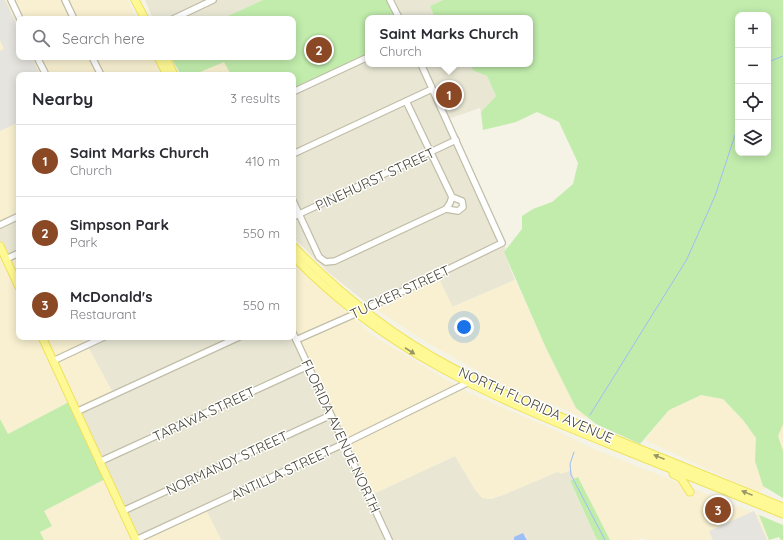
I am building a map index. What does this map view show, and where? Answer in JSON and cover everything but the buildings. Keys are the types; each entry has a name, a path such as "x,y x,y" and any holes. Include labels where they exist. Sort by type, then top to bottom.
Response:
{"main road":[{"path":"133,0 140,16"},
{"path":"133,0 143,16"},
{"path":"139,0 147,16"},
{"path":"160,60 166,72"},
{"path":"167,60 173,72"},
{"path":"0,246 16,281"},
{"name":"NORTH FLORIDA AVENUE","path":"296,249 330,283 391,330 432,357 500,391 695,475"},
{"name":"NORTH FLORIDA AVENUE","path":"296,259 357,313 410,351 444,370 511,403 653,461 695,475"},
{"path":"43,340 136,540"},
{"path":"444,370 448,370 490,390 500,391"},
{"path":"511,403 518,404 554,418 562,417"},
{"path":"566,426 571,425 609,440 621,442"},
{"path":"653,461 661,469 679,476 690,492"},
{"path":"695,475 783,507"},
{"path":"695,475 783,514"}],"street":[{"path":"11,0 19,16"},
{"path":"65,0 73,16"},
{"path":"179,16 213,0"},
{"path":"390,0 398,15"},
{"path":"296,91 365,58"},
{"path":"39,60 45,72"},
{"path":"94,60 100,72"},
{"path":"421,67 456,140"},
{"path":"296,153 432,89"},
{"path":"406,101 431,153 451,200"},
{"name":"PINEHURST STREET","path":"296,216 456,140"},
{"name":"TUCKER STREET","path":"296,340 364,310 502,243 456,140"},
{"path":"446,209 451,200"},
{"path":"296,208 319,257 324,261 331,262 446,209 458,211 463,207 462,201 451,200"},
{"path":"0,225 16,217"},
{"path":"6,259 16,254"},
{"path":"53,361 98,340"},
{"path":"76,412 232,340"},
{"name":"FLORIDA AVENUE NORTH","path":"296,340 389,540"},
{"name":"TARAWA STREET","path":"99,462 308,366"},
{"name":"ANTILLA STREET","path":"136,540 468,383"},
{"name":"NORMANDY STREET","path":"123,511 332,415"}],"shaded area":[{"path":"0,0 9,0 16,16 16,60 36,60 42,72 16,72 16,215 0,223"},
{"path":"0,0 5,0 16,23 16,60 33,60 39,72 16,72 16,123 0,131 0,51 4,49 0,40"},
{"path":"13,0 63,0 71,16 21,16"},
{"path":"67,0 128,0 135,16 75,16"},
{"path":"145,0 208,0 174,16 152,16"},
{"path":"218,0 263,0 228,16 184,16"},
{"path":"395,0 443,0 430,6 434,15 402,15"},
{"path":"41,60 92,60 98,72 47,72"},
{"path":"96,60 154,60 160,72 102,72"},
{"path":"365,61 365,67 419,67 429,88 296,150 296,93"},
{"path":"224,62 229,72 201,72"},
{"path":"424,67 471,67 474,71 487,76 496,96 481,112 480,108 448,119"},
{"path":"431,92 454,139 431,150 409,102"},
{"path":"405,104 428,151 300,211 296,202 296,155"},
{"path":"455,143 500,242 369,305 328,272 296,240 296,218 298,217 326,264 333,264 446,211 461,212 465,208 453,196 433,154"},
{"path":"430,155 449,198 445,207 334,259 326,260 322,257 302,215"},
{"path":"16,220 16,252 7,256 0,241 0,228"},
{"path":"504,245 506,249 504,252 515,280 452,307 438,277"},
{"path":"0,250 16,285 16,340 40,340 69,402 8,434 0,419"},
{"path":"16,256 16,276 9,260"},
{"path":"296,264 349,314 297,337 296,335"},
{"path":"438,277 453,307 515,280 546,348 576,408 591,420 505,386 426,342 374,308"},
{"path":"353,317 372,335 457,386 345,439 299,341"},
{"path":"45,340 84,340 85,343 54,358"},
{"path":"103,340 228,340 113,393 88,347"},
{"path":"237,340 294,340 306,365 100,459 79,413"},
{"path":"88,347 113,393 77,409 55,362"},
{"path":"308,369 329,414 123,509 102,463"},
{"path":"461,389 572,438 584,445 759,515 769,540 645,540 644,537 637,540 610,540 578,478 575,479 571,470 562,474 557,472 491,499 482,498 476,491 455,456 371,495 347,443"},
{"path":"701,395 723,399 743,420 756,438 755,461 763,486 766,488 758,493 645,440 669,410"},
{"path":"331,418 342,441 340,443 136,537 125,513"},
{"path":"783,424 783,451 778,436"},
{"path":"344,446 386,540 221,540 206,510"},
{"path":"455,456 476,491 491,499 557,472 571,470 575,479 570,482 597,540 527,540 526,536 514,537 514,540 391,540 371,495"},
{"path":"105,479 134,540 44,540 40,532 52,526 44,511"},
{"path":"206,510 221,540 140,540"},
{"path":"754,511 767,540 713,540 709,531"}],"green space":[{"path":"263,0 388,0 396,15 365,15 365,56 296,89 296,72 229,72 224,62 200,72 179,72 173,60 296,60 296,16 228,16"},
{"path":"443,0 783,0 783,424 778,436 783,451 783,498 763,486 755,461 756,438 743,420 723,399 701,395 669,410 640,444 596,424 576,408 546,348 504,252 522,229 522,216 533,209 552,202 573,184 578,163 559,122 537,112 516,122 483,130 481,112 496,96 487,76 474,71 471,67 533,67 533,15 434,15 430,6"},
{"path":"69,402 105,479 44,511 52,526 40,532 44,540 0,540 0,419 8,434"},
{"path":"578,477 610,540 597,540 570,481"},
{"path":"759,515 783,525 783,540 779,537 769,540"}],"water":[{"path":"523,533 527,540 514,540 514,537"}],"waterway":[{"path":"771,61 783,56"},
{"path":"590,415 687,259 715,196 735,135"},
{"path":"574,452 570,464 571,475 605,540"}],"place":[{"name":"Simpson Park","path":"319,50"},
{"name":"Saint Marks Church","path":"449,95"},
{"name":"McDonald's","path":"718,510"}]}
